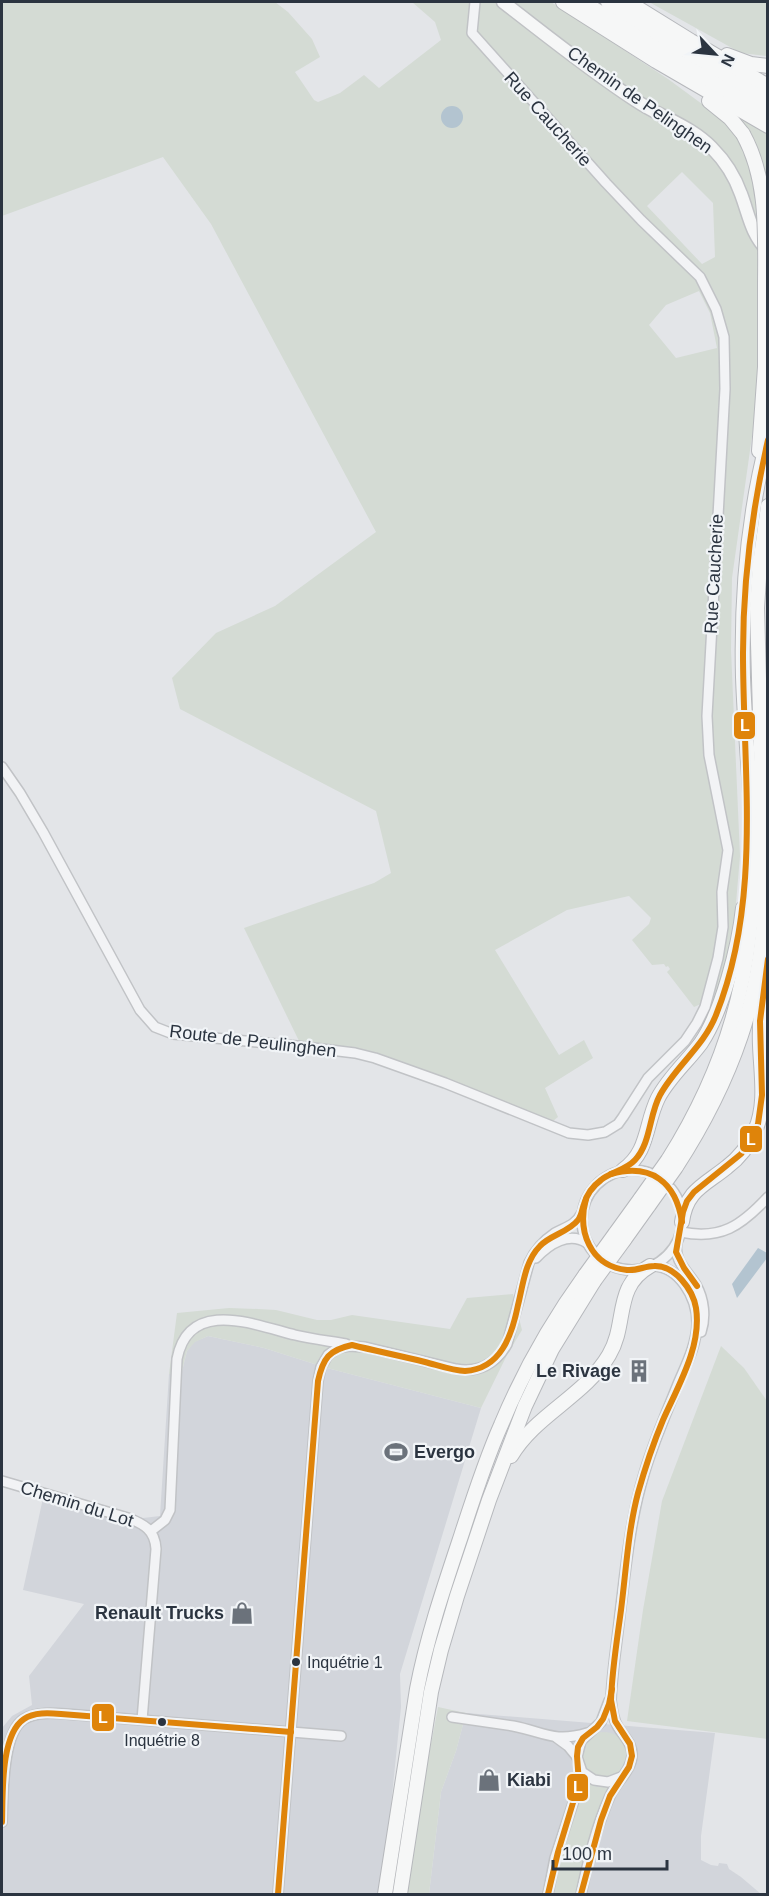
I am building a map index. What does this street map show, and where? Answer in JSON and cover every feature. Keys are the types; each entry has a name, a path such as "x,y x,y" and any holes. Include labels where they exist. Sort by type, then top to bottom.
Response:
{"highway":[{"path":"563,2 768,126"},
{"path":"583,2 768,114"},
{"path":"608,2 768,99"},
{"path":"628,2 768,86"},
{"path":"654,19 737,59 768,66"},
{"path":"620,38 639,54 714,104 730,118 743,134 757,158 764,186 765,290 764,401 760,427 757,489"},
{"path":"672,1164 714,1074 733,1017 749,938 752,897 743,676 743,618 748,551 757,489 768,438"},
{"path":"385,1894 415,1699 424,1656 439,1602 482,1473 504,1417 540,1344 701,1127 725,1079 743,1030 762,948 765,910 757,608 768,506"},
{"path":"761,757 768,820"},
{"path":"623,1170 640,1154 660,1094 700,1045 720,1002 743,911 747,761"},
{"path":"681,1227 685,1206 690,1196 741,1154 758,1124 762,1095 759,1021 768,955"},
{"path":"489,1500 518,1445 605,1362 616,1339 628,1288 639,1274 650,1266"},
{"path":"400,1894 435,1672 447,1626 489,1500 520,1417 542,1368 590,1277"}],"main road":[{"name":"Chemin de Pelinghen","path":"503,2 629,96 691,131 711,147 724,162 736,182 753,232 768,251"}],"street":[{"name":"Rue Caucherie","path":"475,2 472,33 606,183 700,277 712,297 720,319 725,349 725,388 707,716 709,749 728,850 722,892 723,927 718,958 707,999 697,1023 685,1041 648,1078 624,1117 605,1132 588,1135 569,1133"},
{"name":"Route de Peulinghen","path":"2,766 43,832 140,1010 155,1027 183,1036 297,1046 369,1056 569,1133"},
{"path":"548,1894 558,1851 579,1785 580,1768 577,1757 579,1744 606,1713 611,1693 628,1546 638,1494 655,1440 702,1329 703,1307 696,1285 676,1252 681,1227 681,1209 677,1197 663,1180 644,1171 623,1170 608,1175 586,1198 582,1213 582,1228 587,1243"},
{"path":"681,1227 706,1235 720,1232 743,1219 768,1197"},
{"path":"142,1719 156,1549 151,1531 165,1520 170,1510 176,1364 179,1350 186,1337 202,1324 221,1319 240,1321 312,1339 352,1345 464,1371 479,1368 500,1356 507,1344 532,1257 540,1245 557,1232 576,1222 582,1213"},
{"path":"527,1273 539,1255 555,1243 574,1237 587,1243 601,1259 614,1267 630,1270 650,1266 663,1267 684,1284 693,1297 697,1322 692,1350"},
{"path":"650,1266 664,1258 677,1242"},
{"path":"278,1894 318,1381 322,1358 320,1349 312,1339"},
{"path":"321,1367 325,1358 332,1351 352,1345"},
{"name":"Chemin du Lot","path":"2,1481 133,1520 151,1531"},
{"path":"581,1894 597,1833 610,1797 630,1766 632,1755 630,1744 613,1716 611,1693"},
{"path":"2,1822 8,1748 12,1733 21,1722 34,1716 50,1713 341,1736"},
{"path":"452,1717 520,1728 557,1738 571,1737 608,1727 624,1735"},
{"path":"557,1738 577,1757"},
{"path":"580,1768 587,1777 600,1782 611,1782 621,1777"}],"shaded area":[{"path":"2,2 275,2 288,12 312,39 320,57 295,72 314,100 318,102 340,93 364,75 379,88 441,40 435,22 412,2 551,2 668,79 717,115 735,116 767,134 767,400 757,401 732,578 731,650 740,856 734,927 715,1000 694,1007 667,972 670,969 668,966 652,965 632,940 649,924 651,918 629,896 567,910 495,950 559,1055 584,1040 593,1058 545,1088 558,1117 553,1121 386,1056 366,1051 300,1043 244,928 374,883 391,873 376,811 180,709 172,678 216,633 275,606 376,532 211,224 163,157 2,216","holes":["682,172 713,203 715,257 702,264 647,206","699,291 710,313 717,348 676,358 649,325 666,305"]},
{"path":"649,2 767,2 767,56 741,53"},
{"path":"513,1294 522,1330 481,1408 327,1368 264,1348 208,1336 195,1342 187,1351 182,1371 169,1374 177,1313 229,1308 276,1310 317,1320 331,1320 352,1315 450,1329 467,1298"},
{"path":"208,1336 264,1348 327,1368 481,1408 400,1674 401,1707 382,1894 2,1894 2,1728 12,1716 32,1705 29,1676 84,1604 23,1590 45,1489 143,1518 160,1516 169,1374 182,1371 187,1351 194,1342"},
{"path":"721,1346 744,1368 767,1401 767,1739 627,1721 662,1501"},
{"path":"438,1707 466,1713 456,1751 441,1792 429,1894 407,1894 422,1792"},
{"path":"466,1713 715,1733 701,1836 701,1860 711,1865 727,1864 729,1869 761,1894 429,1894 441,1792 456,1751"},
{"path":"604,1732 620,1739 627,1755 620,1771 604,1778 588,1771 581,1755 588,1739"},
{"path":"586,1782 597,1787 609,1787 592,1835 577,1894 553,1894 568,1832"}],"water":[{"path":"452,106 460,109 463,117 460,125 452,128 444,125 441,117 444,109"},
{"path":"758,1248 767,1253 767,1258 737,1298 732,1284"}],"transit line":[{"name":"L","path":"278,1894 318,1381 322,1366 332,1353 352,1345 460,1371 477,1369 496,1357 508,1339 525,1274 535,1252 544,1242 570,1228 578,1220 587,1197 598,1182 635,1160 644,1145 660,1095 697,1046 716,1015 730,971 740,927 745,882 747,836 743,653 745,599 753,519 768,440"},
{"name":"L","path":"697,1286 676,1252 683,1212 694,1192 741,1154 758,1124 762,1095 760,1021 768,959"},
{"name":"L","path":"611,1174 638,1171 659,1179 674,1196 682,1222"},
{"name":"L","path":"581,1894 601,1820 610,1796 629,1767 632,1756 630,1744 615,1721 611,1700 635,1507 643,1474 656,1438 687,1366 697,1322 696,1308 691,1294 676,1274 662,1267 651,1266 631,1270 614,1267 595,1254 589,1245 583,1223 586,1199"},
{"name":"L","path":"548,1894 579,1783 578,1747 583,1738 603,1719 612,1689"},
{"name":"L","path":"2,1822 4,1767 7,1752 16,1727 32,1715 56,1714 291,1732"}],"place":[{"name":"Le Rivage","path":"639,1371"},
{"name":"Evergo","path":"396,1452"},
{"name":"Renault Trucks","path":"242,1613"},
{"name":"Inquétrie 1","path":"296,1662"},
{"name":"Inquétrie 8","path":"162,1722"},
{"name":"Kiabi","path":"489,1780"}]}
